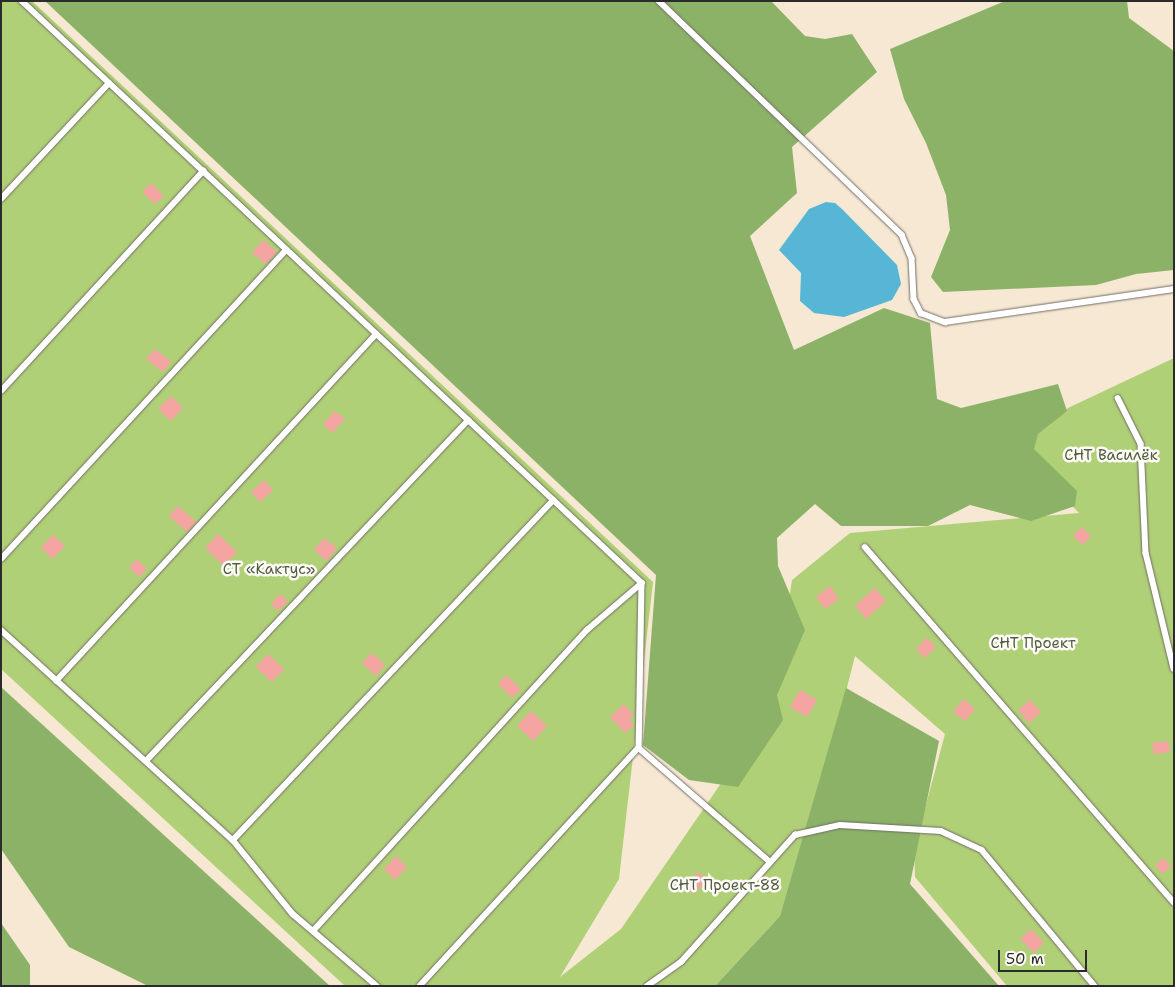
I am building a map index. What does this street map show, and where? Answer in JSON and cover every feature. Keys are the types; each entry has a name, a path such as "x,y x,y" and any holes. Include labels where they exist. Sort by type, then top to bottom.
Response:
{"lane":[{"path":"22,1 642,583 639,748 420,986"},
{"path":"659,1 902,235 912,258 914,299 922,313 944,322 1174,289"},
{"path":"1,199 109,83"},
{"path":"1,391 203,171"},
{"path":"1,559 286,250"},
{"path":"56,680 376,334"},
{"path":"1118,398 1141,444 1146,553 1174,669"},
{"path":"146,761 468,420"},
{"path":"233,840 553,500"},
{"path":"865,547 1174,903"},
{"path":"313,931 587,630 642,583"},
{"path":"1,630 233,840 293,914 377,986"},
{"path":"639,748 769,861"},
{"path":"647,986 681,962 769,861 795,835 840,825 941,831 982,850 1095,986"}],"green space":[{"name":"СТ «Кактус»","path":"1,1 32,1 653,582 619,879 560,977 621,929 772,709 792,580 850,533 1079,513 1009,443 1070,407 1174,358 1174,986 1007,986 915,877 914,847 804,838 780,916 715,986 345,986 1,669","holes":["855,656 945,734 921,823 814,817"]},
{"path":"45,1 771,1 805,36 825,39 852,34 877,72 792,147 797,193 750,236 794,350 884,308 930,323 937,399 961,408 1058,384 1067,411 1038,434 1034,449 1077,491 1075,506 1031,521 970,505 928,526 841,526 815,504 777,538 778,566 805,630 777,695 783,720 738,787 689,780 643,745 656,575"},
{"path":"1005,1 1127,1 1129,18 1174,51 1174,270 1136,274 1096,285 943,292 931,277 950,230 946,195 926,143 904,99 890,49"},
{"path":"1,687 330,986 148,986 69,947 1,849"},
{"path":"846,688 939,741 910,884 999,986 715,986 780,916"},
{"path":"1,923 30,965 30,986 1,986"}],"water":[{"path":"826,202 835,203 842,209 897,265 901,284 892,300 844,317 814,313 800,301 801,273 779,250 809,209"}],"building":[{"path":"151,183 164,196 155,204 142,192"},
{"path":"263,240 277,252 266,264 252,253"},
{"path":"155,349 171,362 163,372 146,359"},
{"path":"171,396 183,408 171,421 158,409"},
{"path":"335,411 345,419 332,433 323,424"},
{"path":"264,480 273,490 260,502 251,492"},
{"path":"178,506 196,522 187,532 169,516"},
{"path":"1082,527 1091,537 1082,545 1073,535"},
{"path":"218,534 237,552 224,566 205,548"},
{"path":"53,535 65,546 52,559 41,547"},
{"path":"324,538 337,548 327,561 314,550"},
{"path":"137,559 147,569 139,577 129,567"},
{"path":"830,586 839,599 825,609 816,597"},
{"path":"875,588 886,601 866,619 855,606"},
{"path":"280,594 288,601 278,611 271,604"},
{"path":"927,638 936,647 925,658 916,649"},
{"path":"372,653 385,665 376,676 362,663"},
{"path":"268,654 284,669 272,682 256,667"},
{"path":"506,675 521,689 512,698 498,684"},
{"path":"800,690 817,700 807,717 790,707"},
{"path":"964,699 975,709 965,721 953,712"},
{"path":"1030,700 1041,712 1029,723 1018,710"},
{"path":"624,704 634,715 629,719 634,725 625,733 610,717"},
{"path":"531,711 547,726 533,741 517,726"},
{"path":"1168,741 1170,752 1154,754 1152,743"},
{"path":"396,856 407,867 395,880 384,869"},
{"path":"1163,858 1171,865 1163,874 1155,866"},
{"path":"698,872 707,880 694,894 685,887"},
{"path":"1031,929 1044,943 1034,953 1020,939"}],"park label":[{"name":"СНТ Василёк","path":"1111,456"},
{"name":"СНТ Проект","path":"1033,644"},
{"name":"СНТ Проект-88","path":"725,886"}]}
